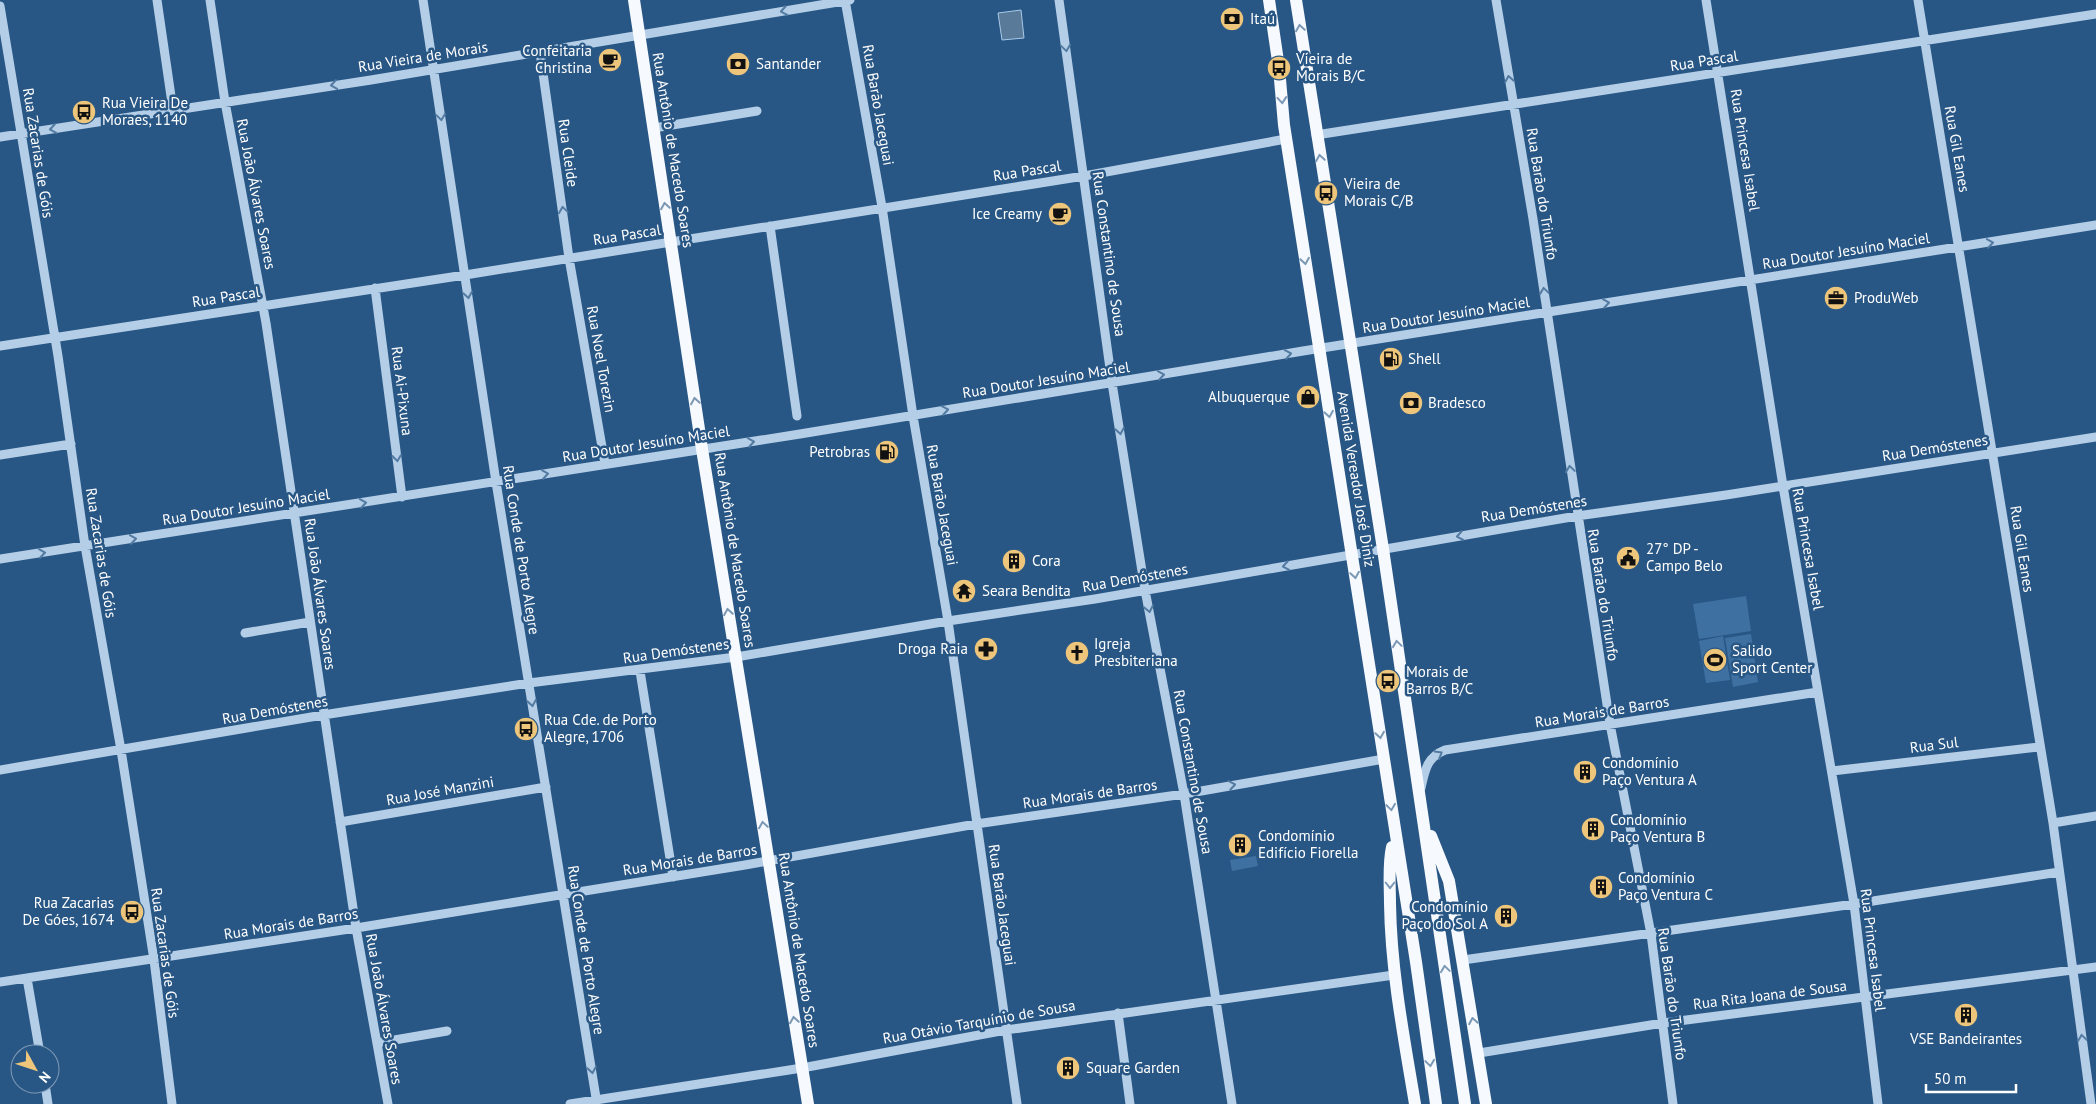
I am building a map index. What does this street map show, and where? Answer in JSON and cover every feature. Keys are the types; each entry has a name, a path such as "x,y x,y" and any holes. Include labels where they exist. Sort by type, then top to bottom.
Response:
{"main road":[{"name":"Rua Antônio de Macedo Soares","path":"634,0 702,449 808,1104"},
{"name":"Avenida Vereador José Diniz","path":"1269,0 1279,68 1286,140 1416,962 1436,1104"},
{"name":"Avenida Vereador José Diniz","path":"1296,0 1383,549 1465,1104"},
{"path":"1423,815 1449,881 1486,1104"},
{"path":"1395,837 1390,866 1390,913 1394,974 1415,1104"}],"street":[{"path":"157,0 173,110"},
{"name":"Rua João Álvares Soares","path":"210,0 225,102 263,305 356,928 388,1104"},
{"name":"Rua Conde de Porto Alegre","path":"423,0 496,482 597,1102"},
{"name":"Rua Barão Jaceguai","path":"846,0 882,207 913,416 948,621 1017,1104"},
{"name":"Rua Vieira de Morais","path":"0,137 640,36 850,0"},
{"name":"Rua Constantino de Sousa","path":"1059,0 1112,383 1145,590 1184,794 1232,1104"},
{"name":"Rua Barão do Triunfo","path":"1496,0 1547,312 1610,724 1651,934 1673,1104"},
{"name":"Rua Princesa Isabel","path":"1706,0 1752,280 1783,486 1854,904 1878,1104"},
{"name":"Rua Gil Eanes","path":"1918,0 2039,747 2053,823 2091,1104"},
{"name":"Rua Zacarias de Góis","path":"0,6 71,444 85,546 121,750 154,960 172,1104"},
{"name":"Rua Pascal","path":"1316,135 2096,14"},
{"name":"Rua Cleide","path":"540,52 570,258"},
{"path":"654,128 757,111"},
{"name":"Rua Pascal","path":"0,346 465,275 1084,176 1286,140"},
{"path":"770,226 797,416"},
{"name":"Rua Doutor Jesuíno Maciel","path":"0,559 913,416 1547,312 2096,226"},
{"name":"Rua Noel Torezin","path":"570,258 605,464"},
{"name":"Rua Ai-Pixuna","path":"375,288 402,497"},
{"name":"Rua Demóstenes","path":"0,770 323,715 529,683 640,671 736,657 1145,590 1577,516 2096,437"},
{"path":"0,455 71,444"},
{"path":"245,633 310,622"},
{"path":"640,671 673,877"},
{"name":"Rua Morais de Barros","path":"1420,796 1426,767 1436,753 1445,750 1818,692"},
{"name":"Rua Sul","path":"1832,771 2039,747"},
{"name":"Rua Morais de Barros","path":"0,982 154,960 563,895 976,824 1184,794 1384,759"},
{"name":"Rua José Manzini","path":"340,822 546,787"},
{"path":"2053,823 2096,816"},
{"path":"1463,960 1651,934 2059,872"},
{"name":"Rua Rita Joana de Sousa","path":"1479,1053 1663,1023 2096,967"},
{"name":"Rua Otávio Tarquínio de Sousa","path":"570,1104 597,1102 802,1068 1006,1030 1394,974"},
{"path":"28,978 38,1044"},
{"path":"1118,1013 1130,1104"},
{"path":"377,1043 447,1031"}],"shaded area":[{"path":"1021,10 1024,38 1002,40 998,13"},
{"path":"1746,596 1751,631 1699,639 1693,604"},
{"path":"1751,634 1758,682 1733,687 1725,638"},
{"name":"Salido Sport Center","path":"1723,636 1730,680 1706,683 1699,641"},
{"path":"1256,856 1258,866 1232,871 1230,860"}],"place":[{"name":"Itaú","path":"1232,19"},
{"name":"Confeitaria Christina","path":"610,60"},
{"name":"Santander","path":"738,64"},
{"name":"Vieira de Morais B/C","path":"1279,68"},
{"name":"Rua Vieira De Moraes, 1140","path":"84,112"},
{"name":"Vieira de Morais C/B","path":"1326,193"},
{"name":"Ice Creamy","path":"1060,214"},
{"name":"ProduWeb","path":"1836,298"},
{"name":"Shell","path":"1391,359"},
{"name":"Albuquerque","path":"1308,397"},
{"name":"Bradesco","path":"1411,403"},
{"name":"Petrobras","path":"887,452"},
{"name":"27° DP - Campo Belo","path":"1628,558"},
{"name":"Cora","path":"1014,561"},
{"name":"Seara Bendita","path":"964,591"},
{"name":"Droga Raia","path":"986,649"},
{"name":"Igreja Presbiteriana","path":"1077,653"},
{"name":"Salido Sport Center","path":"1715,660"},
{"name":"Morais de Barros B/C","path":"1388,681"},
{"name":"Rua Cde. de Porto Alegre, 1706","path":"526,729"},
{"name":"Condomínio Paço Ventura A","path":"1585,772"},
{"name":"Condomínio Paço Ventura B","path":"1593,829"},
{"name":"Condomínio Edifício Fiorella","path":"1240,845"},
{"name":"Condomínio Paço Ventura C","path":"1601,887"},
{"name":"Rua Zacarias De Góes, 1674","path":"132,912"},
{"name":"Condomínio Paço do Sol A","path":"1506,916"},
{"name":"VSE Bandeirantes","path":"1966,1015"},
{"name":"Square Garden","path":"1068,1068"}]}
